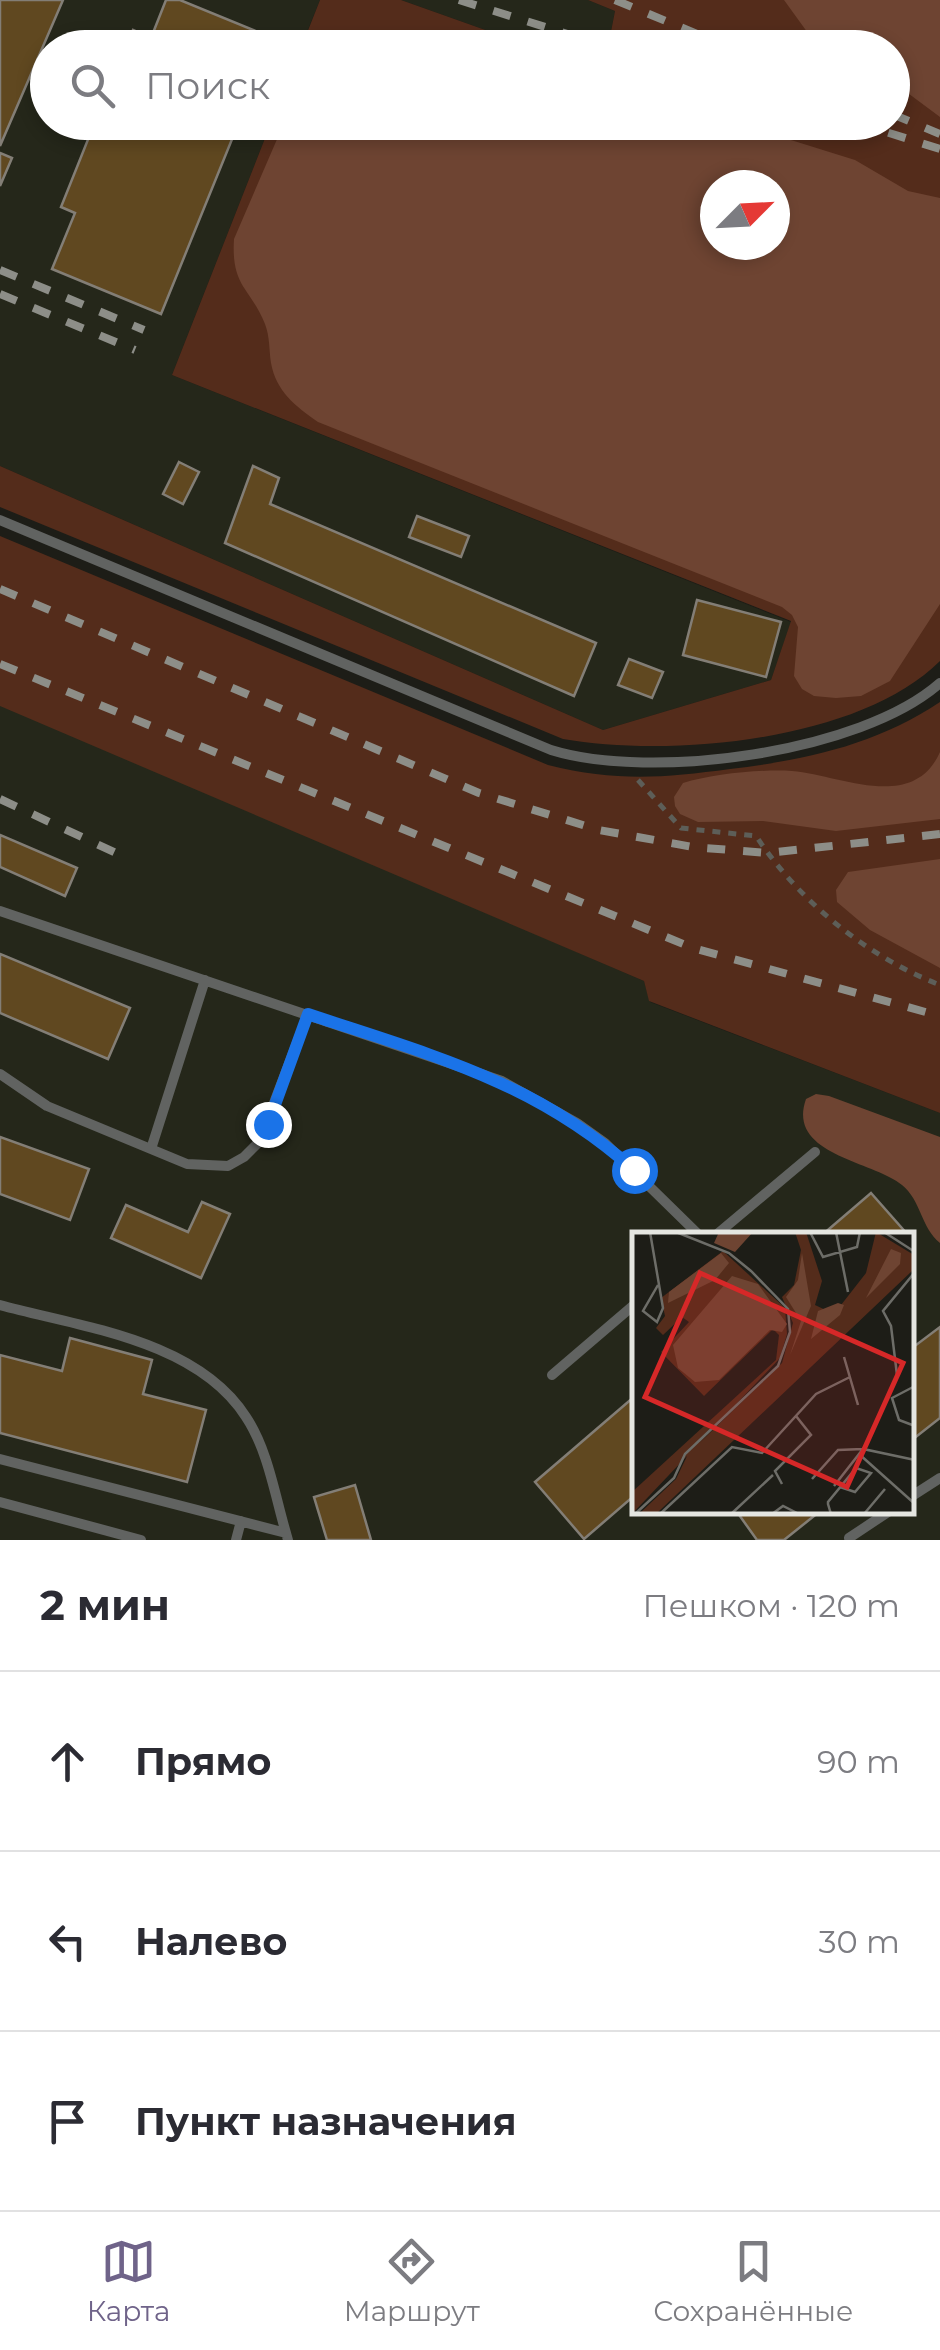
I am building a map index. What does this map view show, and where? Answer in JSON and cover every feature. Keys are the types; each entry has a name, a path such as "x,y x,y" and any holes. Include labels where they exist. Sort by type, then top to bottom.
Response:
{"lane":[{"path":"0,520 551,750 598,762 723,759 821,740 900,710 940,683"},
{"path":"0,912 462,1065 538,1100 605,1143 696,1232"},
{"path":"151,1149 205,980"},
{"path":"0,1074 47,1106 187,1164 228,1166 244,1158 259,1142 308,1014"},
{"path":"720,1232 816,1152"},
{"path":"0,1305 149,1345 180,1358 206,1376 246,1416 259,1444 287,1537"},
{"path":"552,1375 632,1307"},
{"path":"0,1459 287,1537"},
{"path":"915,1494 940,1478"},
{"path":"0,1502 142,1540"},
{"path":"849,1538 884,1515"},
{"path":"236,1540 241,1522"}],"path":[{"path":"623,762 681,828 756,836 797,888 842,928 884,958 940,984"}],"shaded area":[{"path":"0,0 320,0 308,30 30,30 30,140 264,140 172,375 791,622 771,680 603,730 0,466"},
{"path":"320,0 401,0 485,30 308,30"},
{"path":"401,0 588,0 615,11 611,30 485,30"},
{"path":"588,0 940,0 940,661 905,688 863,710 762,737 656,746 563,739 0,507 0,466 603,730 771,680 791,621 172,375 264,140 910,140 910,30 611,30 615,11"},
{"path":"784,0 940,0 940,117 910,95 910,30 806,30"},
{"path":"277,140 791,140 855,160 908,191 940,198 940,604 890,681 861,696 814,696 802,689 794,676 798,627 782,607 318,422 282,390 271,363 265,324 235,267 234,239"},
{"path":"0,536 548,765 573,770 661,776 785,761 865,740 940,702 940,1113 649,1001 644,981 0,706"},
{"path":"0,703 644,981 650,1002 940,1113 940,1540 0,1540"},
{"path":"940,752 940,819 836,831 763,821 698,822 680,814 675,806 674,797 683,783 737,773 792,771 894,786 912,781 928,770"},
{"path":"940,859 940,968 870,930 837,902 836,890 848,872"},
{"path":"816,1094 940,1137 940,1243 902,1185 836,1154 808,1133 803,1118 806,1099"}],"building":[{"path":"0,0 63,0 50,30 30,30 30,76 0,146"},
{"path":"166,0 180,0 253,30 154,30"},
{"path":"88,140 232,140 161,314 52,269 75,213 61,207"},
{"path":"0,153 12,158 0,186"},
{"path":"179,462 199,472 183,504 163,494"},
{"path":"253,466 279,478 270,504 596,643 574,696 225,543"},
{"path":"417,516 469,536 461,557 409,537"},
{"path":"697,600 781,622 766,677 683,655"},
{"path":"629,659 663,672 652,698 618,685"},
{"path":"0,835 77,868 65,896 0,867"},
{"path":"0,954 130,1008 108,1059 0,1013"},
{"path":"0,1137 89,1169 70,1220 0,1194"},
{"path":"871,1193 905,1232 826,1232"},
{"path":"202,1202 230,1214 201,1278 111,1238 126,1205 188,1232"},
{"path":"940,1327 940,1418 915,1438 915,1346"},
{"path":"70,1338 152,1360 143,1394 206,1410 187,1482 0,1433 0,1355 62,1371"},
{"path":"632,1399 632,1498 584,1539 535,1482"},
{"path":"355,1485 371,1540 327,1540 314,1497"},
{"path":"739,1515 815,1515 784,1540 757,1540"}],"railway":[{"path":"459,0 555,30"},
{"path":"615,0 688,30"},
{"path":"910,122 940,134"},
{"path":"910,140 940,149"},
{"path":"0,270 144,330"},
{"path":"0,294 135,350"},
{"path":"0,589 479,793 599,830 693,847 768,853 940,834"},
{"path":"0,664 693,948 940,1016"},
{"path":"0,799 129,859"}],"route":[{"path":"268,1124 308,1014 502,1081 577,1122 634,1170"}]}
